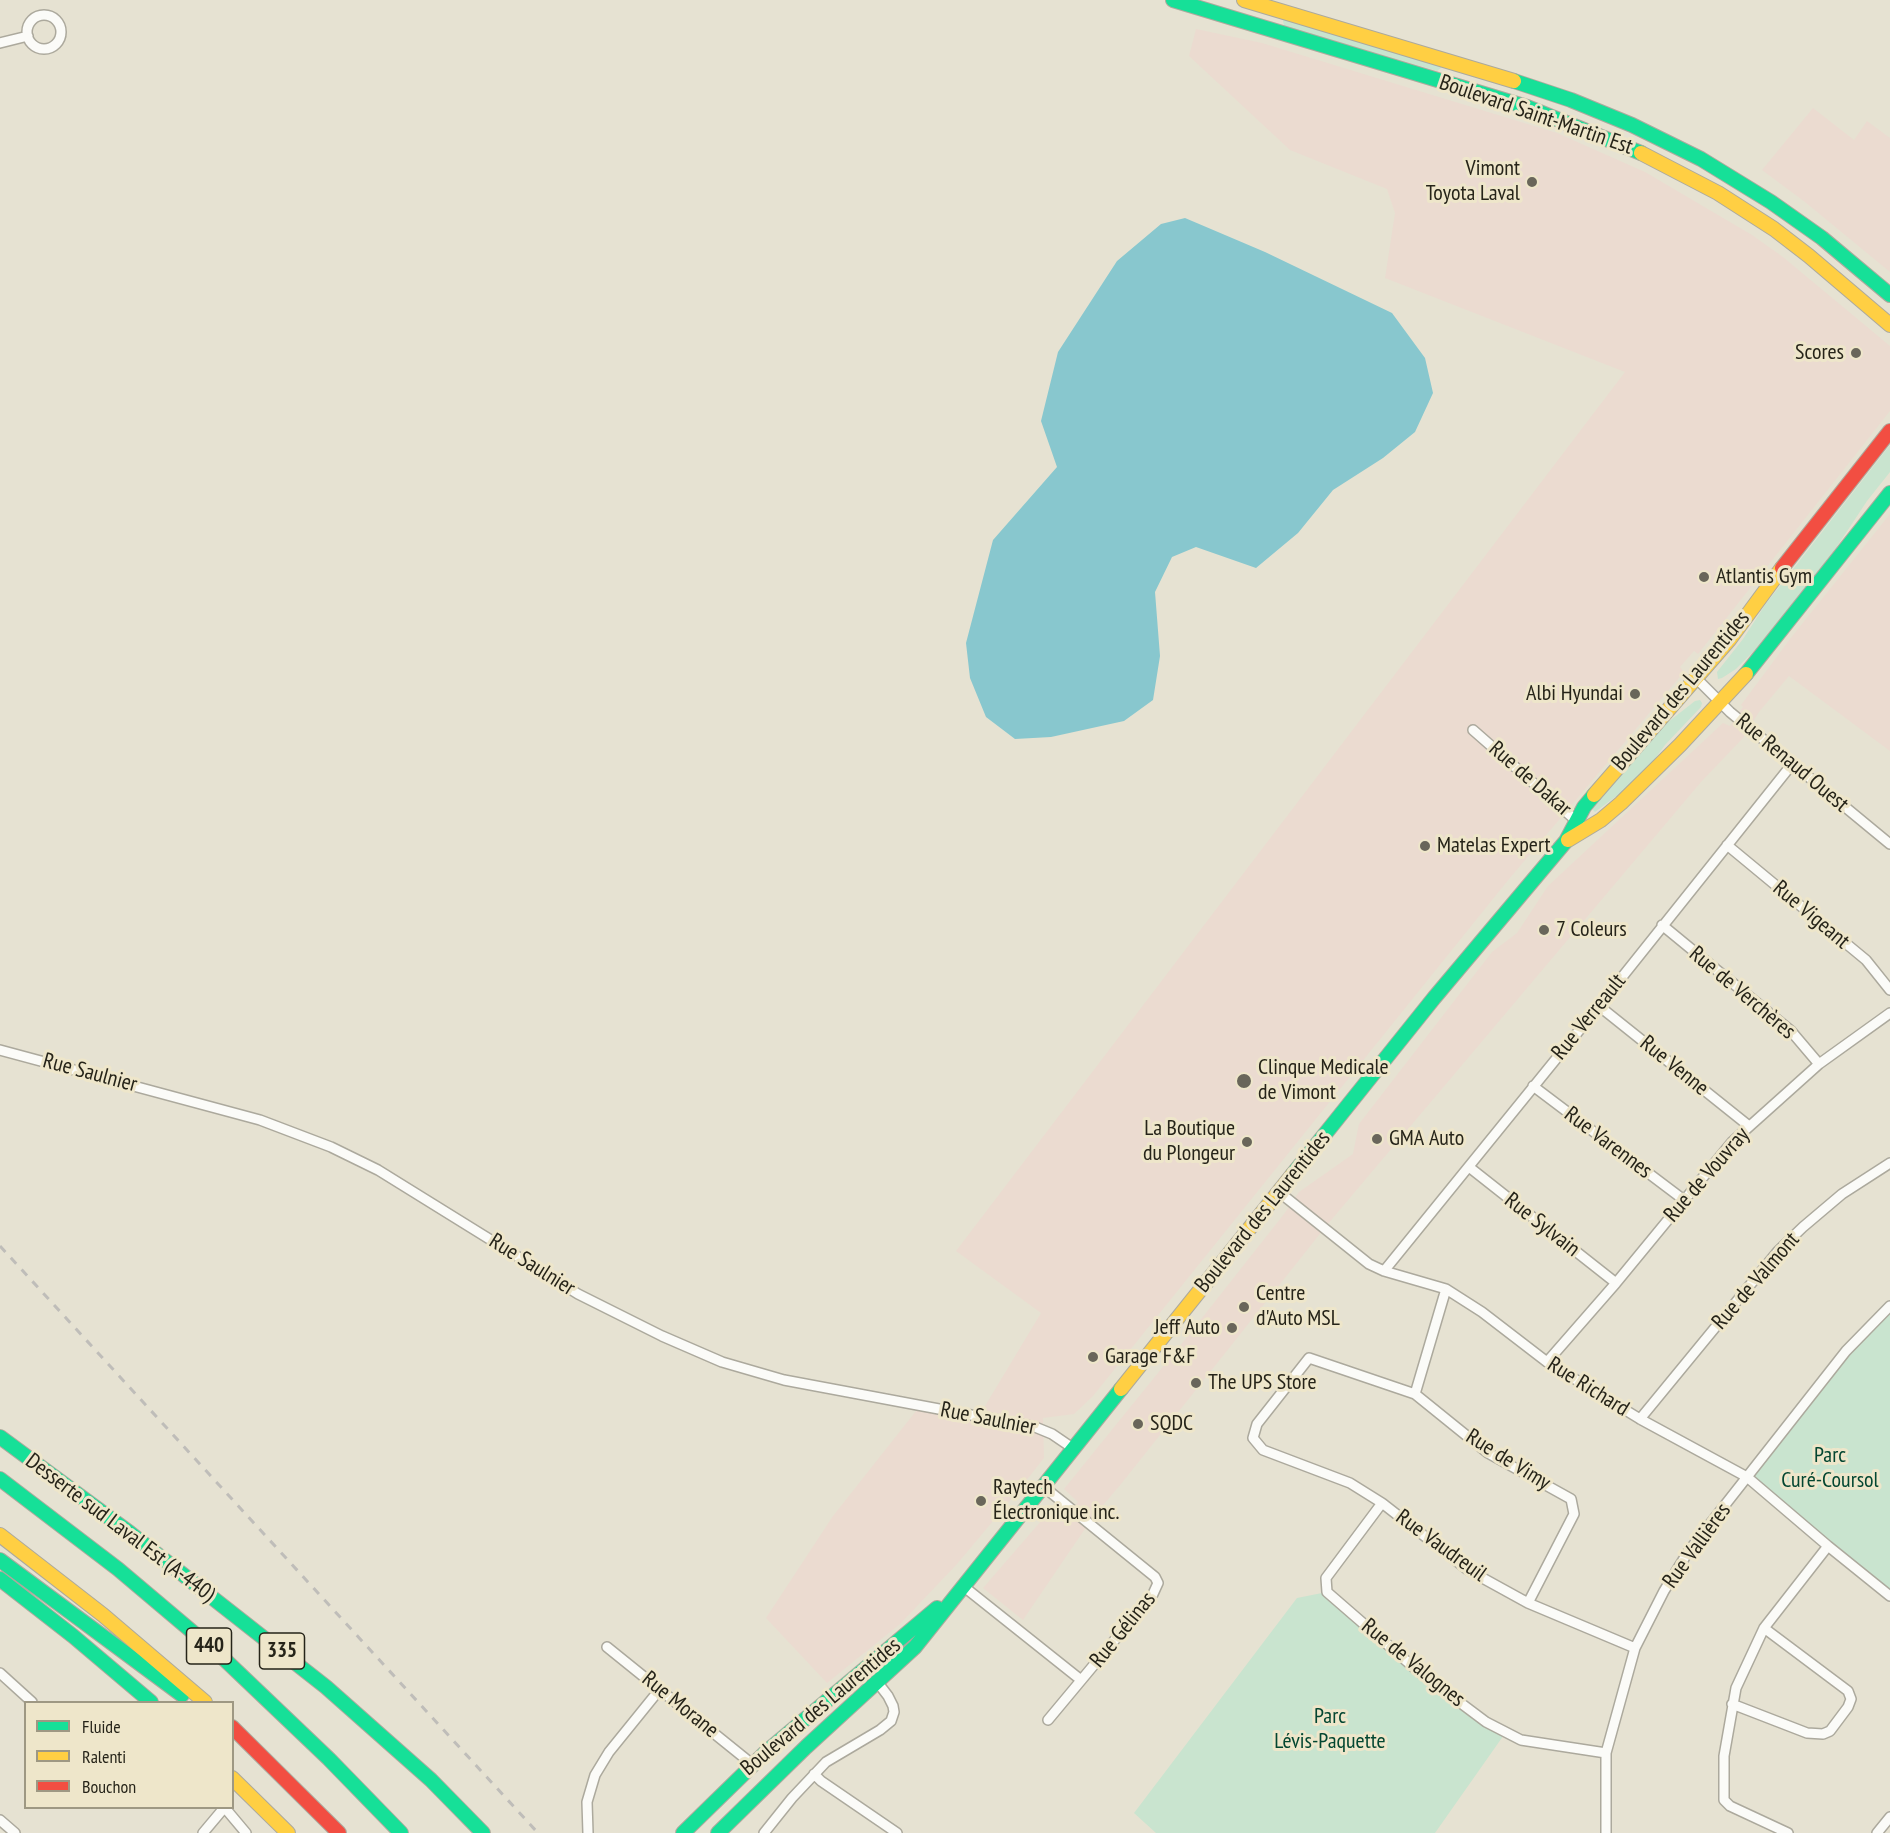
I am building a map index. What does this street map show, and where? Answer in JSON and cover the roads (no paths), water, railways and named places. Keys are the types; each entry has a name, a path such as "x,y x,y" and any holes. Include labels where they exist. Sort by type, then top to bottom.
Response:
{"main road":[{"name":"Boulevard Saint-Martin Est","path":"1173,0 1527,107 1632,148 1712,189 1778,232 1890,325"},
{"name":"Boulevard Saint-Martin Est","path":"1244,0 1513,81 1571,100 1632,125 1701,159 1776,206 1822,238 1890,295"},
{"name":"Boulevard des Laurentides","path":"1581,825 1584,807 1697,679 1890,431"},
{"name":"Boulevard des Laurentides","path":"718,1833 806,1747 910,1653 1462,964 1581,825 1601,820 1645,780 1721,702 1776,639 1890,493"},
{"name":"Desserte sud Laval Est (A-440)","path":"0,1437 130,1533 326,1687 431,1780 483,1833"},
{"name":"440","path":"0,1479 105,1558 221,1656 318,1747 401,1833"},
{"name":"440","path":"0,1535 103,1615 204,1701"},
{"path":"0,1560 192,1701"},
{"path":"0,1579 73,1636 150,1701"},
{"name":"Boulevard des Laurentides","path":"683,1833 752,1764 963,1586"},
{"path":"234,1729 339,1833"},
{"path":"234,1733 255,1749"},
{"path":"234,1780 288,1833"}],"street":[{"path":"0,43 28,36"},
{"name":"Rue Renaud Ouest","path":"1697,679 1721,702 1890,844"},
{"name":"Rue de Dakar","path":"1473,730 1581,825"},
{"name":"Rue Verreault","path":"1384,1271 1793,763"},
{"name":"Rue Vigeant","path":"1727,845 1866,960 1890,990"},
{"name":"Rue de Verchères","path":"1662,926 1791,1031 1819,1064"},
{"name":"Rue Venne","path":"1599,1006 1749,1126"},
{"name":"Rue de Vouvray","path":"1547,1362 1732,1142 1819,1064 1890,1013"},
{"name":"Rue Saulnier","path":"0,1050 260,1120 331,1147 378,1170 585,1298 662,1336 722,1362 791,1382 1035,1427 1053,1434 1074,1449"},
{"name":"Rue Varennes","path":"1533,1086 1684,1200"},
{"name":"Rue de Valmont","path":"1640,1419 1778,1251 1842,1194 1890,1163"},
{"name":"Rue Sylvain","path":"1469,1167 1616,1282"},
{"name":"Rue Richard","path":"1279,1192 1365,1262 1384,1271 1446,1289 1482,1311 1547,1362 1640,1419 1747,1477 1890,1596"},
{"path":"1415,1394 1446,1289"},
{"name":"Rue Vallières","path":"1606,1833 1606,1753 1635,1648 1664,1590 1688,1552 1846,1351 1890,1306"},
{"name":"Rue de Vimy","path":"1253,1438 1257,1424 1309,1358 1415,1394 1488,1453 1571,1499 1574,1514 1528,1604"},
{"name":"Rue Vaudreuil","path":"1253,1438 1263,1450 1350,1483 1382,1503 1468,1570 1528,1604 1635,1648"},
{"name":"Rue Gélinas","path":"1044,1487 1155,1577 1158,1583 1153,1594 1048,1720"},
{"name":"Rue de Valognes","path":"1382,1503 1326,1578 1328,1592 1418,1671 1486,1722 1521,1740 1606,1753"},
{"path":"1788,1833 1730,1806 1724,1800 1724,1756 1736,1688 1764,1628 1828,1546"},
{"name":"Rue Gélinas","path":"963,1586 1081,1680"},
{"path":"1732,1704 1808,1733 1823,1734 1830,1731 1848,1707 1851,1699 1848,1691 1764,1628"},
{"name":"Rue Morane","path":"607,1647 752,1764"},
{"path":"0,1672 31,1701"},
{"name":"Boulevard des Laurentides","path":"764,1833 814,1774 832,1757 880,1730 891,1721 893,1706 878,1683"},
{"path":"588,1833 587,1802 595,1775 609,1752 660,1689"},
{"path":"814,1774 897,1833"},
{"path":"203,1833 223,1809"},
{"path":"225,1809 246,1833"},
{"path":"1877,1833 1890,1817"},
{"path":"0,1820 15,1833"}],"water":[{"path":"1185,218 1265,252 1392,313 1425,358 1433,393 1415,432 1383,458 1333,490 1298,533 1256,568 1196,547 1172,557 1155,592 1160,656 1153,700 1124,721 1051,737 1015,739 986,717 970,678 966,643 993,540 1057,467 1041,421 1058,352 1117,261 1161,224"}],"railway":[{"path":"0,1246 538,1833"}],"place":[{"name":"Vimont Toyota Laval","path":"1532,182"},
{"name":"Scores","path":"1856,353"},
{"name":"Atlantis Gym","path":"1704,577"},
{"name":"Albi Hyundai","path":"1635,694"},
{"name":"Matelas Expert","path":"1425,846"},
{"name":"7 Coleurs","path":"1544,930"},
{"name":"Clinque Medicale de Vimont","path":"1244,1081"},
{"name":"GMA Auto","path":"1377,1139"},
{"name":"La Boutique du Plongeur","path":"1247,1142"},
{"name":"Centre d'Auto MSL","path":"1244,1307"},
{"name":"Jeff Auto","path":"1232,1328"},
{"name":"Garage F&F","path":"1093,1357"},
{"name":"The UPS Store","path":"1196,1383"},
{"name":"SQDC","path":"1138,1424"},
{"name":"Raytech Électronique inc.","path":"981,1501"}],"park label":[{"name":"Parc Curé-Coursol","path":"1830,1468"},
{"name":"Parc Lévis-Paquette","path":"1330,1730"}]}
